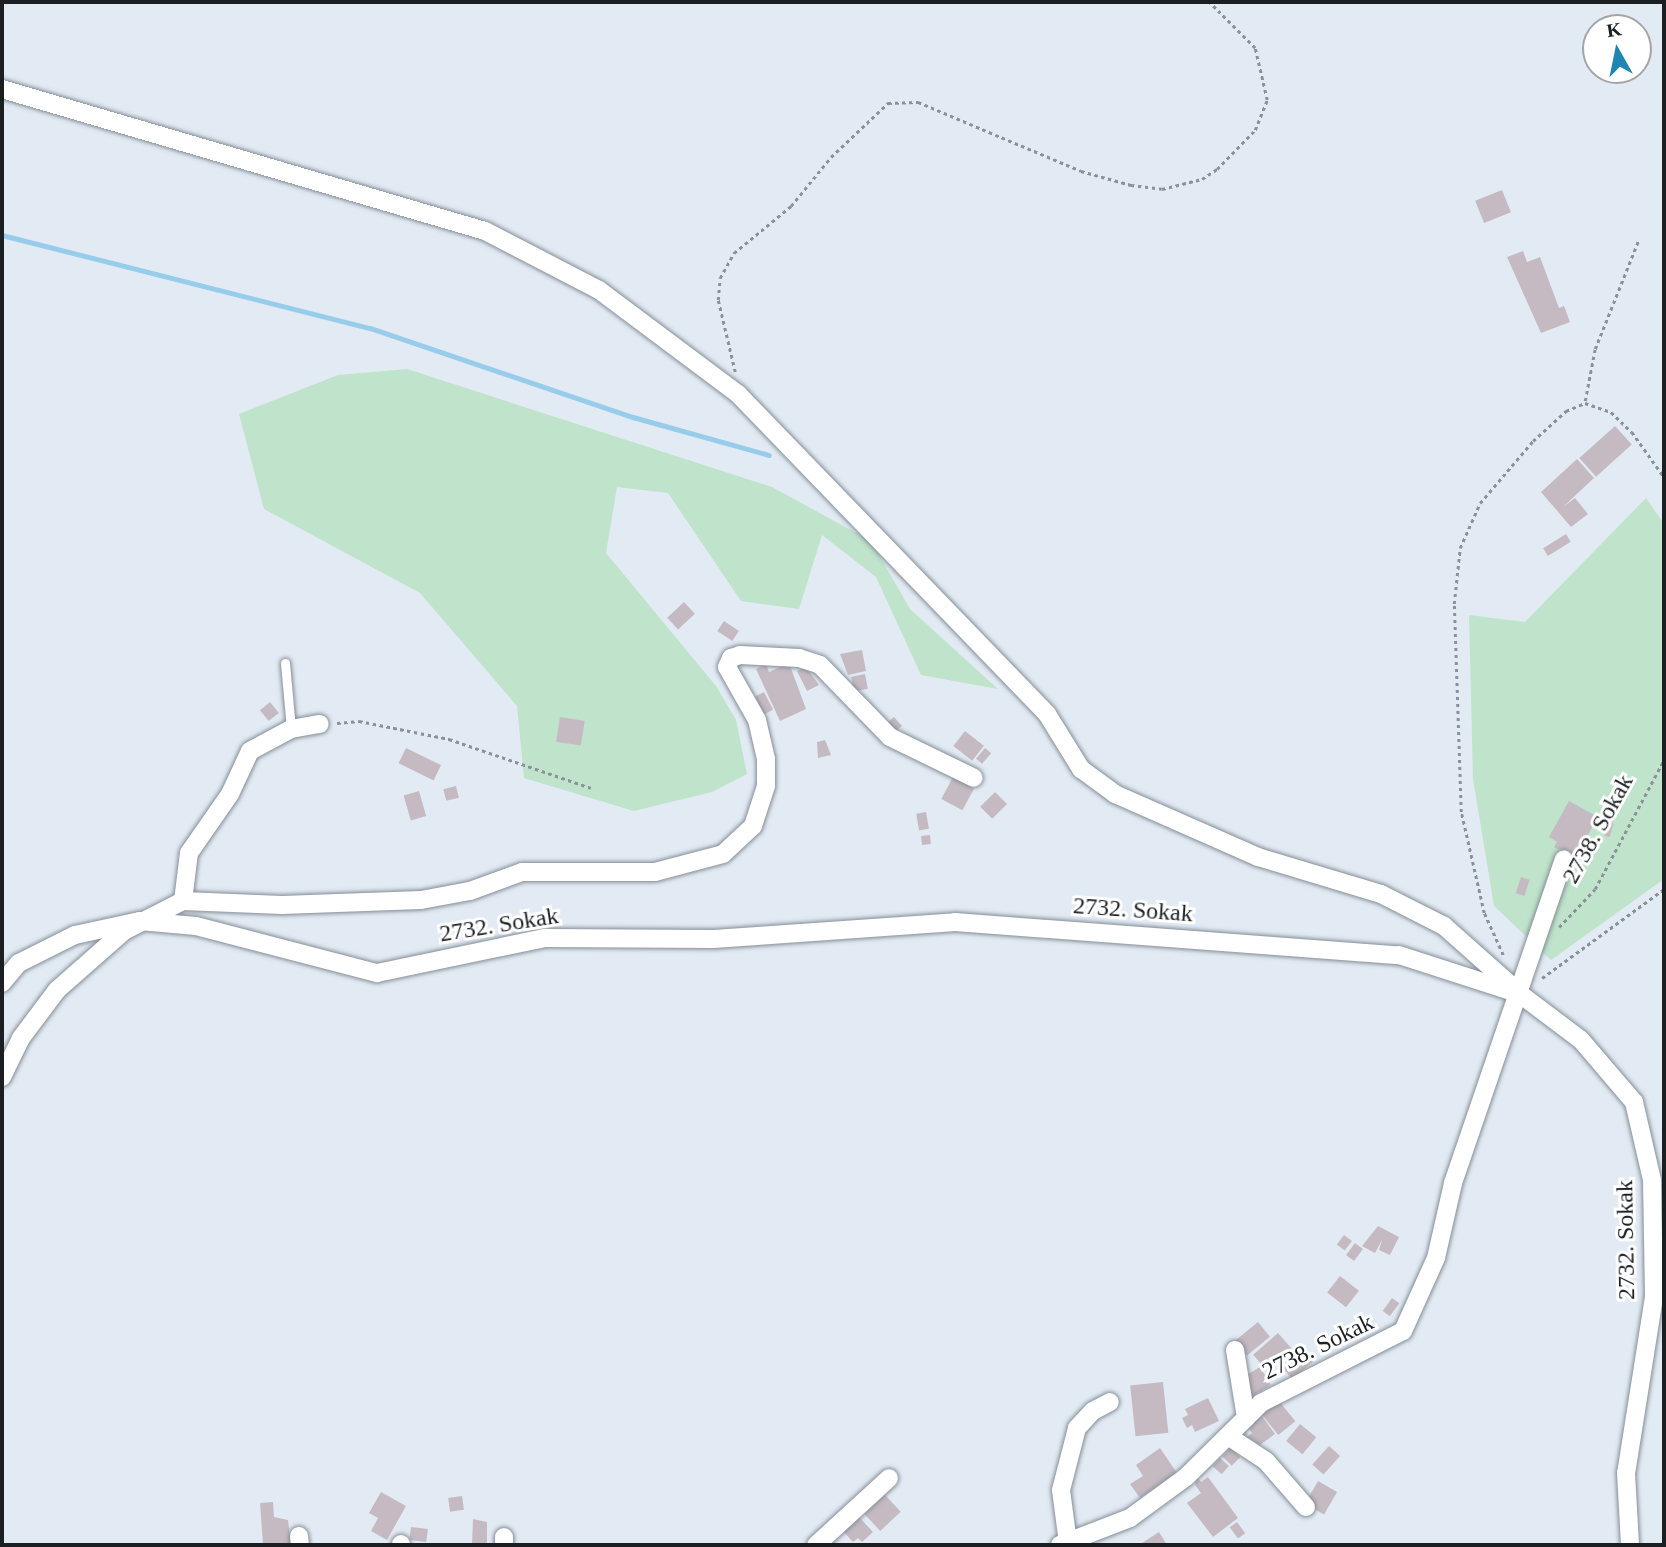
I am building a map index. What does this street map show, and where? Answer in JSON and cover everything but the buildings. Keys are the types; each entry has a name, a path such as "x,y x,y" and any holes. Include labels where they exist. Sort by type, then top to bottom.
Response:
{"street":[{"path":"2,89 485,231 599,290 738,394 1046,714 1081,769 1115,794 1258,857 1381,894 1444,926 1520,994"},
{"name":"2732. Sokak","path":"2,983 19,962 75,935 140,921 183,901 282,905 421,900 470,891 522,872 655,872 723,854 753,826 767,771 757,720 727,667 731,658 778,656 820,664 890,737 974,778"},
{"path":"183,901 188,853 230,794 250,751 291,729 320,724"},
{"name":"2738. Sokak","path":"1064,1544 1130,1518 1186,1477 1261,1402 1402,1331 1436,1258 1453,1183 1538,945 1564,859"},
{"name":"2732. Sokak","path":"2,1077 21,1038 57,990 140,921 196,926 377,973 545,938 713,939 955,922 1399,955 1520,994 1581,1040 1633,1102 1652,1180 1654,1297 1626,1474 1630,1545"},
{"path":"1235,1350 1246,1418"},
{"path":"1064,1544 1061,1490 1077,1428 1093,1411 1110,1402"},
{"path":"1228,1436 1266,1461 1306,1507"},
{"path":"816,1545 889,1478"}],"lane":[{"path":"285,663 291,729"}],"path":[{"path":"738,394 731,342 718,300 720,278 733,253 792,206 831,157 888,103 918,102 1081,171 1131,185 1162,189 1202,179 1217,169 1255,130 1268,100 1255,48 1209,2"},
{"path":"1585,402 1595,349 1639,239"},
{"path":"1505,959 1484,913 1461,812 1454,604 1461,548 1480,503 1533,441 1566,411 1585,402 1611,412 1632,432 1664,477"},
{"path":"320,724 359,721 449,739 591,788"},
{"name":"2738. Sokak","path":"1538,945 1577,913 1595,889 1664,760"},
{"path":"1520,994 1664,890"}],"green space":[{"path":"407,369 772,487 871,541 910,609 998,689 921,675 876,577 822,535 799,609 741,601 668,493 617,487 606,553 716,686 736,720 747,774 712,792 634,811 524,778 517,706 420,593 264,509 239,414 338,375"},
{"path":"1646,498 1664,524 1664,879 1551,960 1494,906 1473,779 1469,615 1525,622"}],"waterway":[{"path":"2,235 370,328 633,417 769,455"}]}
